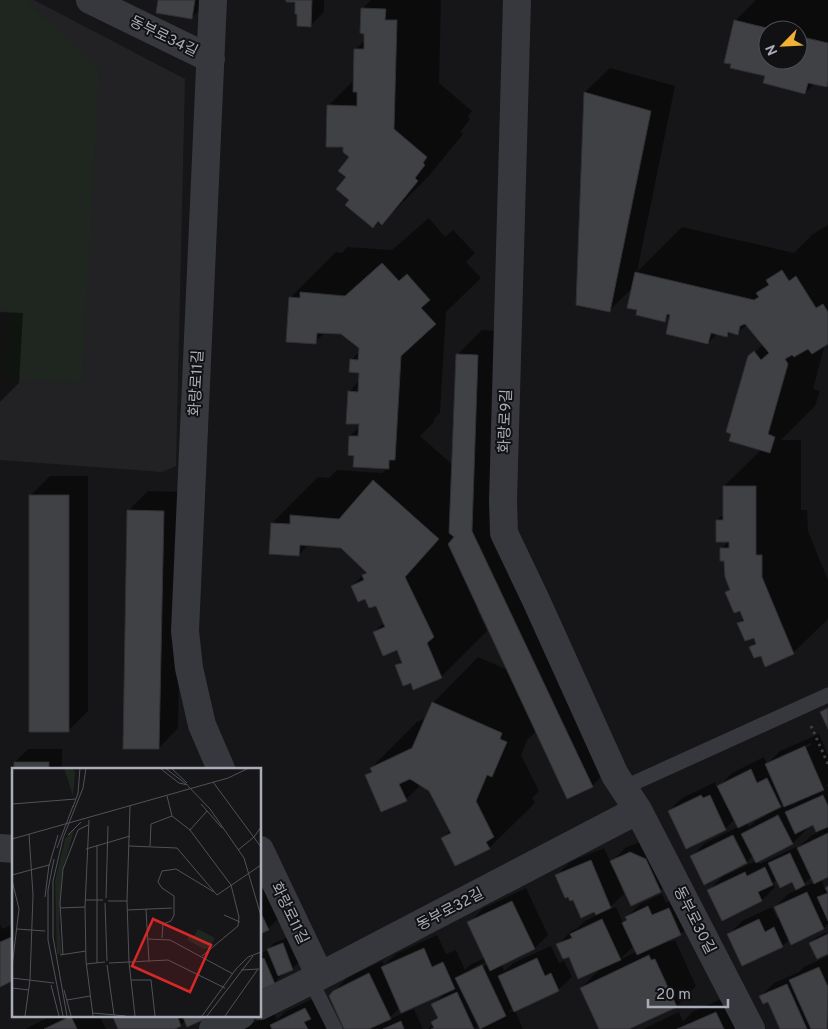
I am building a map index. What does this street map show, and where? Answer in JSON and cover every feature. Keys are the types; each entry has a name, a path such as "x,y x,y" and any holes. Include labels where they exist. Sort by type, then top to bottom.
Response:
{"street":[{"name":"동부로34길","path":"90,0 211,59"},
{"name":"화랑로11길","path":"213,0 186,631 189,668 214,766"},
{"name":"화랑로9길","path":"517,0 503,501 504,533 614,775 638,810"},
{"name":"동부로32길","path":"261,1006 638,810"},
{"name":"동부로30길","path":"638,810 751,1029"},
{"name":"화랑로11길","path":"261,852 316,978"},
{"path":"213,1029 239,1016"}],"lane":[{"path":"624,788 828,695"},
{"path":"316,978 335,1029"}],"path":[{"path":"802,707 828,764"}],"shaded area":[{"path":"0,0 34,0 185,79 176,466 162,472 0,460"},
{"path":"0,0 24,0 99,68 82,383 4,378 8,310 0,309"}],"building":[{"path":"158,0 195,0 192,19 156,13"},
{"path":"286,0 312,0 311,27 297,26 295,2 286,2"},
{"path":"361,8 386,9 385,20 397,20 394,129 427,157 423,163 425,165 415,178 418,181 382,225 378,221 373,228 345,205 349,200 336,189 346,177 338,171 349,157 343,152 343,147 326,147 327,105 357,106 357,92 353,92 354,49 364,49 364,34 360,33"},
{"path":"734,20 758,26 758,70 808,70 808,38 828,43 827,87 808,83 805,94 763,83 765,76 730,68 731,64 724,63"},
{"path":"584,92 651,111 610,312 576,305"},
{"path":"382,263 399,281 407,274 430,300 421,308 436,324 401,356 395,460 389,460 389,469 353,467 354,456 348,455 349,436 358,436 359,424 346,424 348,391 358,392 359,373 349,372 350,359 358,360 359,348 341,334 317,333 316,344 286,342 289,297 300,298 300,292 345,296"},
{"path":"782,270 789,281 796,276 816,308 823,304 828,312 828,344 812,354 808,349 794,357 792,355 785,359 788,364 768,434 775,437 770,453 729,441 731,434 726,432 748,356 754,351 761,360 769,353 745,324 740,326 738,335 728,332 727,337 711,333 708,344 666,334 670,315 667,314 665,322 636,315 637,310 627,308 635,272 754,300 759,297 756,293 769,285 766,280"},
{"path":"456,354 478,355 472,531 593,787 567,799 448,544 454,537 449,533"},
{"path":"373,480 439,539 405,577 434,637 427,643 442,678 413,690 411,683 403,686 395,665 402,663 397,650 383,656 373,632 385,627 376,606 369,608 365,599 358,602 351,586 364,580 362,575 367,573 341,548 300,545 299,556 269,554 271,523 290,524 290,515 339,519"},
{"path":"723,486 756,486 756,555 762,555 762,577 794,654 765,667 761,656 754,658 749,647 756,644 754,638 745,641 737,623 744,621 740,611 734,613 725,592 730,590 725,577 724,561 720,561 720,548 729,548 729,542 716,542 716,520 723,520"},
{"path":"29,495 69,495 69,732 29,732"},
{"path":"127,510 164,511 159,749 123,749"},
{"path":"432,702 502,733 500,739 507,742 492,777 487,775 476,801 494,837 486,842 490,849 455,866 441,838 451,833 429,791 410,779 399,784 407,801 381,812 365,775 372,772 370,768 412,748"},
{"path":"828,708 828,729 820,712"},
{"path":"805,746 824,790 784,807 765,764"},
{"path":"14,762 49,762 49,768 14,768"},
{"path":"751,769 757,783 767,778 781,807 738,828 717,786"},
{"path":"701,795 703,798 710,795 726,830 686,849 668,811"},
{"path":"823,795 828,806 828,827 816,832 813,825 795,834 785,812"},
{"path":"778,815 793,844 756,863 741,834"},
{"path":"828,833 828,877 814,884 797,848"},
{"path":"733,835 747,863 704,885 690,856"},
{"path":"630,852 646,859 661,892 631,906 610,861"},
{"path":"790,853 805,885 796,890 792,882 780,888 768,863"},
{"path":"591,860 611,908 596,915 594,912 581,918 573,900 570,901 568,897 565,898 555,875"},
{"path":"765,867 773,885 758,892 762,901 722,921 707,890 745,872 747,876"},
{"path":"807,892 824,929 791,945 774,907"},
{"path":"828,893 828,921 817,897"},
{"path":"512,901 535,949 490,971 467,922"},
{"path":"648,906 652,915 669,908 681,935 637,955 622,923 627,920 625,917"},
{"path":"261,913 269,930 261,934"},
{"path":"602,919 621,960 578,979 569,957 563,959 556,944 572,938 570,934"},
{"path":"759,919 765,932 774,927 783,947 742,966 727,934"},
{"path":"828,934 828,954 817,959 809,943"},
{"path":"12,937 12,981 0,987 0,942"},
{"path":"283,943 293,970 278,976 267,949"},
{"path":"424,948 432,967 443,962 455,989 401,1013 381,967"},
{"path":"649,955 651,960 655,959 677,1007 629,1029 599,1029 580,988"},
{"path":"264,958 275,984 261,990 261,960"},
{"path":"537,958 545,976 551,973 559,991 514,1012 498,976"},
{"path":"482,965 506,1016 480,1029 455,978"},
{"path":"819,967 828,987 827,1029 811,1029 789,980"},
{"path":"369,973 391,1019 369,1029 344,1029 329,996 333,991"},
{"path":"787,984 807,1029 780,1029 768,1002 763,1004 759,996"},
{"path":"457,992 474,1029 431,1029 434,1028 431,1022 438,1018 431,1004"},
{"path":"305,1008 311,1019 304,1022 308,1029 272,1029 270,1025"},
{"path":"716,1012 724,1029 677,1029"},
{"path":"71,1016 77,1029 44,1029"},
{"path":"112,1016 177,1016 181,1026 175,1029 118,1029"},
{"path":"182,1016 212,1016 187,1027"},
{"path":"401,1021 404,1029 383,1029"}]}
